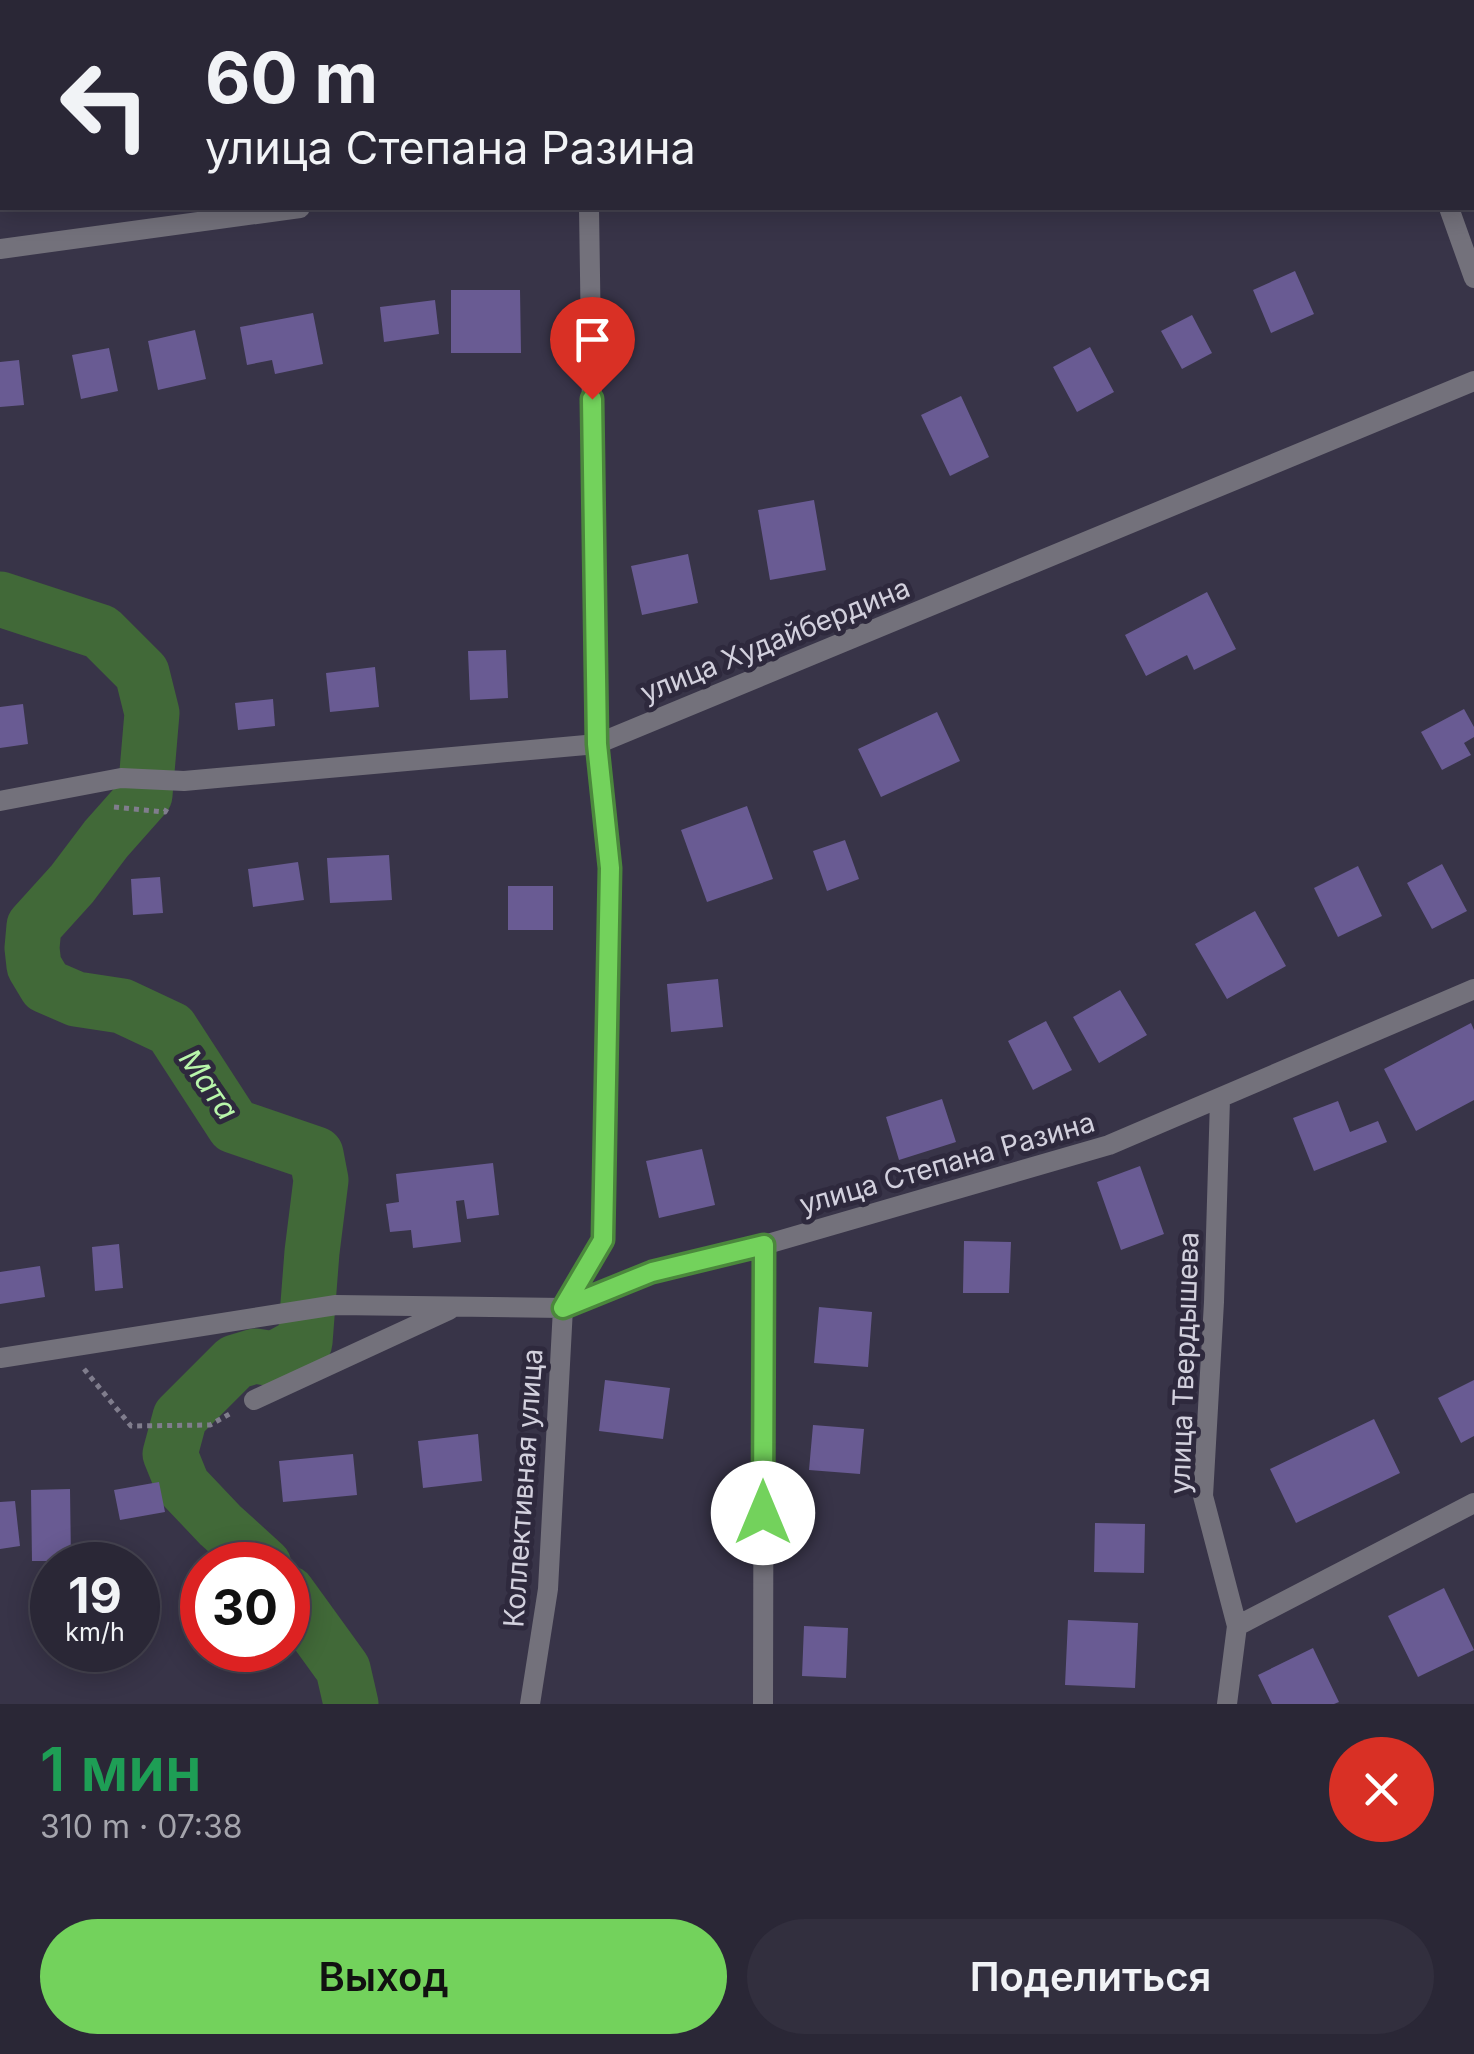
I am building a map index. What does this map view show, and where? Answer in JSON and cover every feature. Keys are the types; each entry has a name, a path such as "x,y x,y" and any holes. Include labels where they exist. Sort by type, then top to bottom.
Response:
{"street":[{"path":"0,249 285,210"},
{"name":"Коллективная улица","path":"530,1704 548,1589 563,1308 603,1240 610,868 597,744 589,210"},
{"path":"1450,210 1474,278"},
{"name":"улица Худайбердина","path":"0,802 121,778 184,781 597,744 1474,381"},
{"name":"улица Степана Разина","path":"0,1358 336,1306 563,1308 652,1272 764,1245 1109,1144 1474,989"},
{"name":"улица Твердышева","path":"1220,1098 1203,1496 1237,1626 1227,1704"},
{"path":"763,1704 764,1245"},
{"path":"254,1400 456,1307"},
{"path":"1237,1626 1474,1503"}],"path":[{"path":"112,807 165,812"},
{"path":"66,1348 131,1426 210,1425"}],"building":[{"path":"1295,271 1314,314 1271,333 1253,290"},
{"path":"451,290 520,290 521,353 451,353"},
{"path":"435,300 439,334 384,342 380,307"},
{"path":"313,313 323,364 275,374 272,360 247,365 240,327"},
{"path":"1192,315 1212,353 1182,369 1161,331"},
{"path":"195,330 206,379 158,390 148,341"},
{"path":"1090,347 1114,392 1077,412 1053,367"},
{"path":"109,348 118,391 81,399 72,355"},
{"path":"19,360 24,405 0,407 0,362"},
{"path":"961,396 989,457 950,476 921,415"},
{"path":"814,500 826,570 770,580 758,510"},
{"path":"688,554 698,603 642,615 631,566"},
{"path":"1207,592 1236,649 1194,670 1187,655 1146,676 1125,635"},
{"path":"506,650 508,698 470,700 468,651"},
{"path":"375,667 379,707 330,712 326,673"},
{"path":"273,699 275,726 238,730 235,703"},
{"path":"23,704 28,744 0,748 0,707"},
{"path":"1464,709 1474,727 1474,737 1464,743 1471,755 1442,770 1421,732"},
{"path":"937,712 960,761 881,797 858,749"},
{"path":"747,806 773,879 707,902 681,830"},
{"path":"845,840 859,879 827,891 813,851"},
{"path":"389,855 392,900 330,903 327,858"},
{"path":"298,862 304,900 253,907 248,869"},
{"path":"1442,864 1467,911 1432,929 1407,883"},
{"path":"1358,866 1382,916 1338,937 1314,888"},
{"path":"160,877 163,913 133,915 131,879"},
{"path":"508,886 553,886 553,930 508,930"},
{"path":"1255,911 1286,966 1227,999 1195,944"},
{"path":"718,979 723,1027 671,1032 667,984"},
{"path":"1120,990 1147,1035 1099,1063 1073,1017"},
{"path":"1046,1021 1072,1070 1033,1090 1008,1041"},
{"path":"1471,1023 1474,1100 1416,1131 1384,1069"},
{"path":"942,1099 956,1142 899,1160 886,1117"},
{"path":"1338,1101 1350,1132 1378,1121 1387,1142 1314,1171 1293,1118"},
{"path":"702,1149 715,1205 659,1218 646,1161"},
{"path":"493,1163 499,1215 467,1219 464,1200 456,1201 461,1242 413,1248 411,1230 390,1232 386,1204 399,1202 396,1174"},
{"path":"1140,1166 1164,1234 1121,1250 1097,1182"},
{"path":"964,1241 1011,1242 1009,1293 963,1293"},
{"path":"119,1244 123,1288 95,1291 92,1247"},
{"path":"40,1266 45,1297 0,1304 0,1272"},
{"path":"819,1307 872,1312 868,1367 814,1363"},
{"path":"605,1380 670,1388 663,1439 599,1431"},
{"path":"1474,1380 1474,1436 1461,1443 1438,1398"},
{"path":"1374,1419 1400,1473 1296,1523 1270,1469"},
{"path":"813,1425 864,1429 860,1474 809,1470"},
{"path":"478,1434 482,1481 423,1488 418,1441"},
{"path":"353,1454 357,1495 283,1502 279,1461"},
{"path":"159,1482 165,1512 120,1520 114,1490"},
{"path":"70,1489 71,1542 32,1542 31,1490"},
{"path":"15,1501 20,1546 0,1549 0,1502"},
{"path":"1095,1523 1145,1524 1144,1573 1094,1572"},
{"path":"1444,1588 1474,1650 1418,1677 1388,1616"},
{"path":"1068,1620 1138,1623 1135,1688 1065,1685"},
{"path":"804,1626 848,1628 846,1678 802,1676"},
{"path":"1313,1648 1339,1702 1272,1704 1258,1675"}],"waterway":[{"name":"Мата","path":"0,599 101,632 142,673 152,713 145,795 34,926 34,966 46,986 76,999 122,1006 171,1029 234,1126 316,1154 321,1180 305,1342 274,1359 255,1356 235,1362 180,1417 170,1454 183,1486 239,1542"},
{"name":"Мата","path":"310,1623 343,1669 351,1704"}],"route":[{"path":"592,399 597,744 610,868 603,1240 563,1308 652,1272 764,1245 763,1513"}]}
